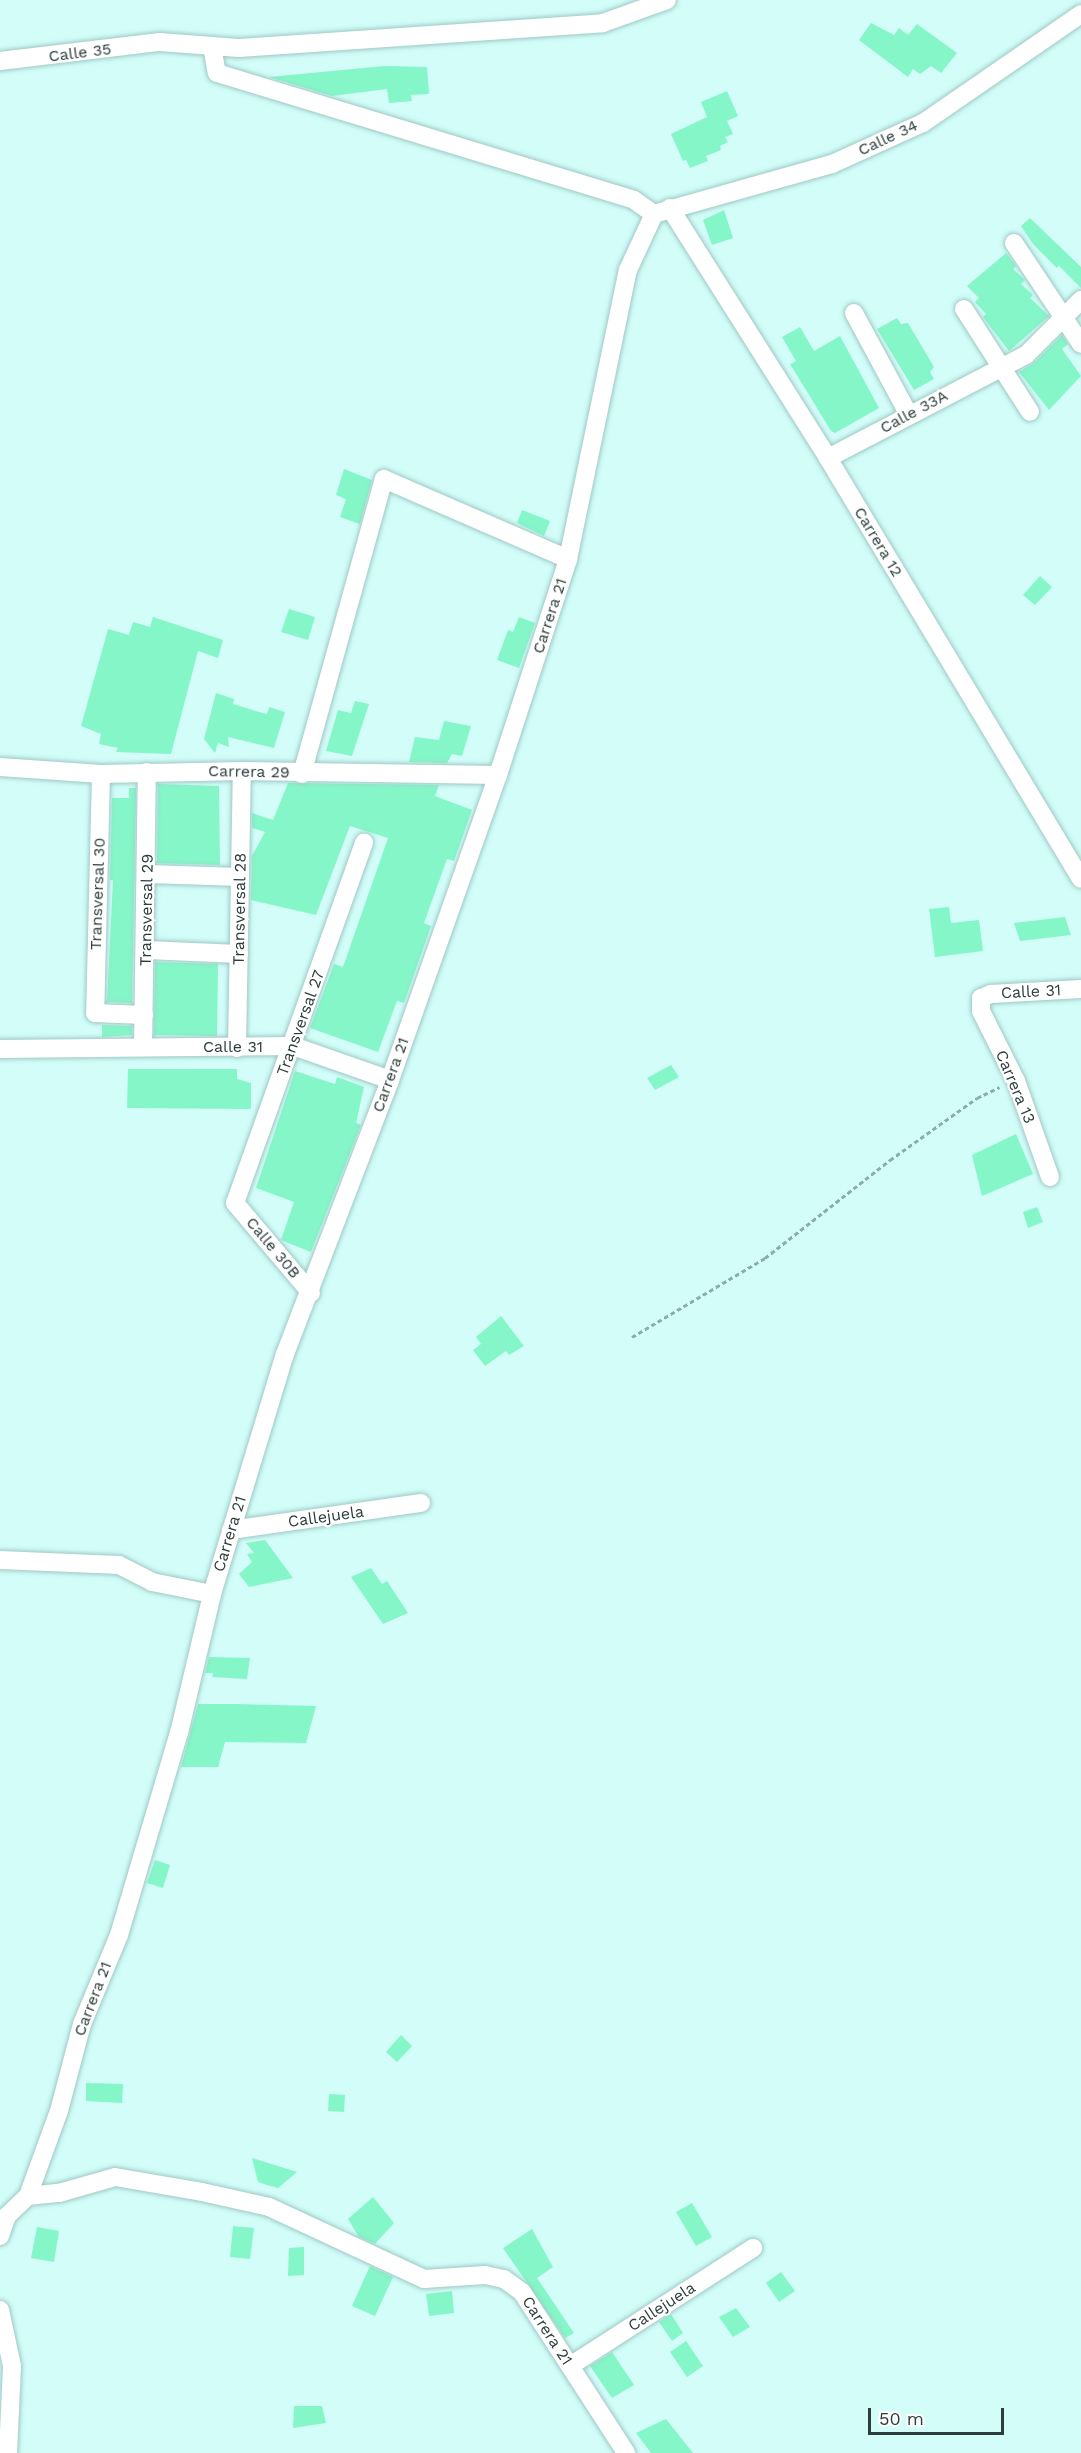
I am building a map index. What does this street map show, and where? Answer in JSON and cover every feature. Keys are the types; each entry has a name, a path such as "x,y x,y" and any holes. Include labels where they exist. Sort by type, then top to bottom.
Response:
{"street":[{"name":"Calle 35","path":"0,61 160,42 239,48 603,23 667,0"},
{"name":"Calle 34","path":"662,211 832,165 923,123 1081,14"},
{"path":"212,46 217,73 634,200 662,211"},
{"name":"Carrera 12","path":"662,211 828,458 1081,879"},
{"name":"Carrera 21","path":"626,2453 522,2292 504,2279 475,2275 424,2279 269,2207 191,2190 115,2177 59,2193 28,2196 59,2111 82,2024 122,1923 179,1732 212,1594 285,1354 311,1293 390,1080 498,775 568,559 628,270 662,211"},
{"path":"1014,243 1062,320 1081,345"},
{"name":"Calle 33A","path":"828,458 999,366 1026,355 1081,300"},
{"path":"964,309 1030,412"},
{"path":"854,313 909,415"},
{"path":"302,774 384,479 568,559"},
{"name":"Carrera 29","path":"0,767 101,774 242,771 302,774 498,775"},
{"name":"Transversal 28","path":"237,1048 242,771"},
{"name":"Transversal 29","path":"143,1047 147,950 147,772"},
{"name":"Transversal 30","path":"101,774 95,1013 144,1015"},
{"name":"Transversal 27","path":"236,1203 364,842"},
{"path":"148,874 240,877"},
{"path":"147,950 239,954"},
{"name":"Calle 31","path":"981,998 992,994 1081,989"},
{"name":"Carrera 13","path":"981,998 981,1011 1016,1081 1050,1177"},
{"name":"Calle 31","path":"0,1049 293,1046 390,1080"},
{"name":"Calle 30B","path":"236,1203 311,1293"},
{"name":"Callejuela","path":"231,1530 421,1503"},
{"path":"0,1560 119,1565 152,1582 212,1594"},
{"path":"0,2236 7,2216 28,2196"},
{"name":"Callejuela","path":"570,2366 753,2248"},
{"path":"0,2310 12,2366 8,2453"}],"path":[{"path":"632,1337 765,1258 788,1237 971,1103 1016,1081"}],"building":[{"path":"871,23 894,35 899,28 908,35 917,24 957,53 941,73 931,66 920,74 913,69 908,77 859,40"},
{"path":"384,66 427,67 429,94 411,95 412,101 389,103 387,89 332,96 269,77"},
{"path":"727,91 738,116 727,121 733,134 725,137 728,142 720,146 721,150 706,156 708,161 690,168 686,160 683,161 671,134 707,117 701,102"},
{"path":"724,210 733,238 712,245 703,220"},
{"path":"1030,218 1081,267 1081,288 1059,266 1062,262 1057,268 1033,244 1021,226"},
{"path":"1006,253 1016,266 1013,269 1025,280 1021,284 1033,295 1030,298 1049,316 1009,351 983,317 986,314 975,302 979,298 967,286"},
{"path":"897,318 901,324 908,323 934,367 930,372 934,379 914,390 877,329"},
{"path":"800,327 814,351 840,336 879,408 835,433 831,431 790,364 796,361 782,337"},
{"path":"1062,335 1068,344 1062,349 1081,376 1049,410 1019,372 1034,363"},
{"path":"344,469 372,480 360,524 340,517 346,499 336,495"},
{"path":"522,510 550,521 544,536 517,523"},
{"path":"1040,576 1052,587 1035,605 1023,595"},
{"path":"289,609 315,617 308,640 281,632"},
{"path":"153,617 223,640 218,658 198,651 171,754 116,752 118,748 99,744 101,734 81,726 108,629 129,635 133,622 150,627"},
{"path":"519,617 535,623 519,668 497,660 508,630 513,632"},
{"path":"216,693 234,699 233,704 259,712 267,714 269,707 285,712 274,748 228,737 229,747 218,743 215,753 204,739"},
{"path":"355,701 369,704 352,756 326,751 338,710 351,713"},
{"path":"444,721 471,726 462,756 452,754 447,763 409,762 415,737 439,740"},
{"path":"288,783 439,785 435,796 472,810 454,861 447,859 424,923 431,926 404,1003 397,1001 378,1052 310,1028 334,964 343,967 388,838 350,826 316,915 251,900 252,856 265,832 252,828 252,813 273,820"},
{"path":"158,784 219,786 220,865 157,863"},
{"path":"129,788 136,788 132,1003 107,1002 113,880 110,880 112,798 129,798"},
{"path":"949,907 951,923 979,920 983,951 935,957 929,909"},
{"path":"1065,917 1071,935 1020,941 1014,923"},
{"path":"155,962 218,964 217,1036 154,1035"},
{"path":"102,1025 132,1026 132,1035 102,1037"},
{"path":"671,1065 679,1077 655,1090 647,1078"},
{"path":"128,1069 237,1069 237,1079 251,1083 251,1109 127,1108"},
{"path":"295,1071 335,1084 337,1077 364,1087 356,1123 361,1125 311,1252 281,1240 294,1202 256,1188"},
{"path":"1016,1134 1033,1174 982,1196 972,1155"},
{"path":"1037,1207 1043,1222 1028,1228 1023,1212"},
{"path":"501,1316 524,1346 509,1355 506,1351 485,1366 473,1350 481,1344 476,1337"},
{"path":"265,1540 293,1578 249,1587 239,1574 252,1562 247,1554 254,1553 246,1543"},
{"path":"371,1568 382,1584 387,1581 408,1613 383,1624 351,1577"},
{"path":"209,1657 250,1658 247,1679 212,1677 213,1673 205,1673"},
{"path":"198,1704 316,1706 306,1743 225,1742 218,1767 181,1767"},
{"path":"155,1860 170,1865 163,1888 147,1883"},
{"path":"401,2035 412,2046 397,2062 386,2052"},
{"path":"86,2083 123,2084 122,2103 86,2101"},
{"path":"329,2094 345,2095 344,2112 328,2111"},
{"path":"252,2158 297,2172 278,2188 267,2185 258,2182"},
{"path":"373,2197 394,2223 375,2244 359,2237 348,2219"},
{"path":"692,2203 712,2237 696,2246 676,2212"},
{"path":"233,2226 254,2228 250,2259 230,2257"},
{"path":"37,2227 59,2231 54,2262 31,2258"},
{"path":"532,2229 553,2267 537,2278 574,2333 565,2338 503,2248"},
{"path":"304,2247 304,2275 288,2276 289,2248"},
{"path":"370,2266 393,2277 375,2316 352,2306"},
{"path":"781,2272 795,2291 779,2302 766,2283"},
{"path":"452,2291 454,2313 429,2316 426,2294"},
{"path":"736,2308 750,2327 733,2337 719,2317"},
{"path":"671,2314 683,2333 672,2341 659,2322"},
{"path":"686,2341 703,2366 687,2377 670,2352"},
{"path":"612,2352 634,2385 612,2398 590,2366"},
{"path":"294,2406 322,2406 326,2423 293,2428"},
{"path":"666,2419 693,2453 651,2453 636,2433"}]}
